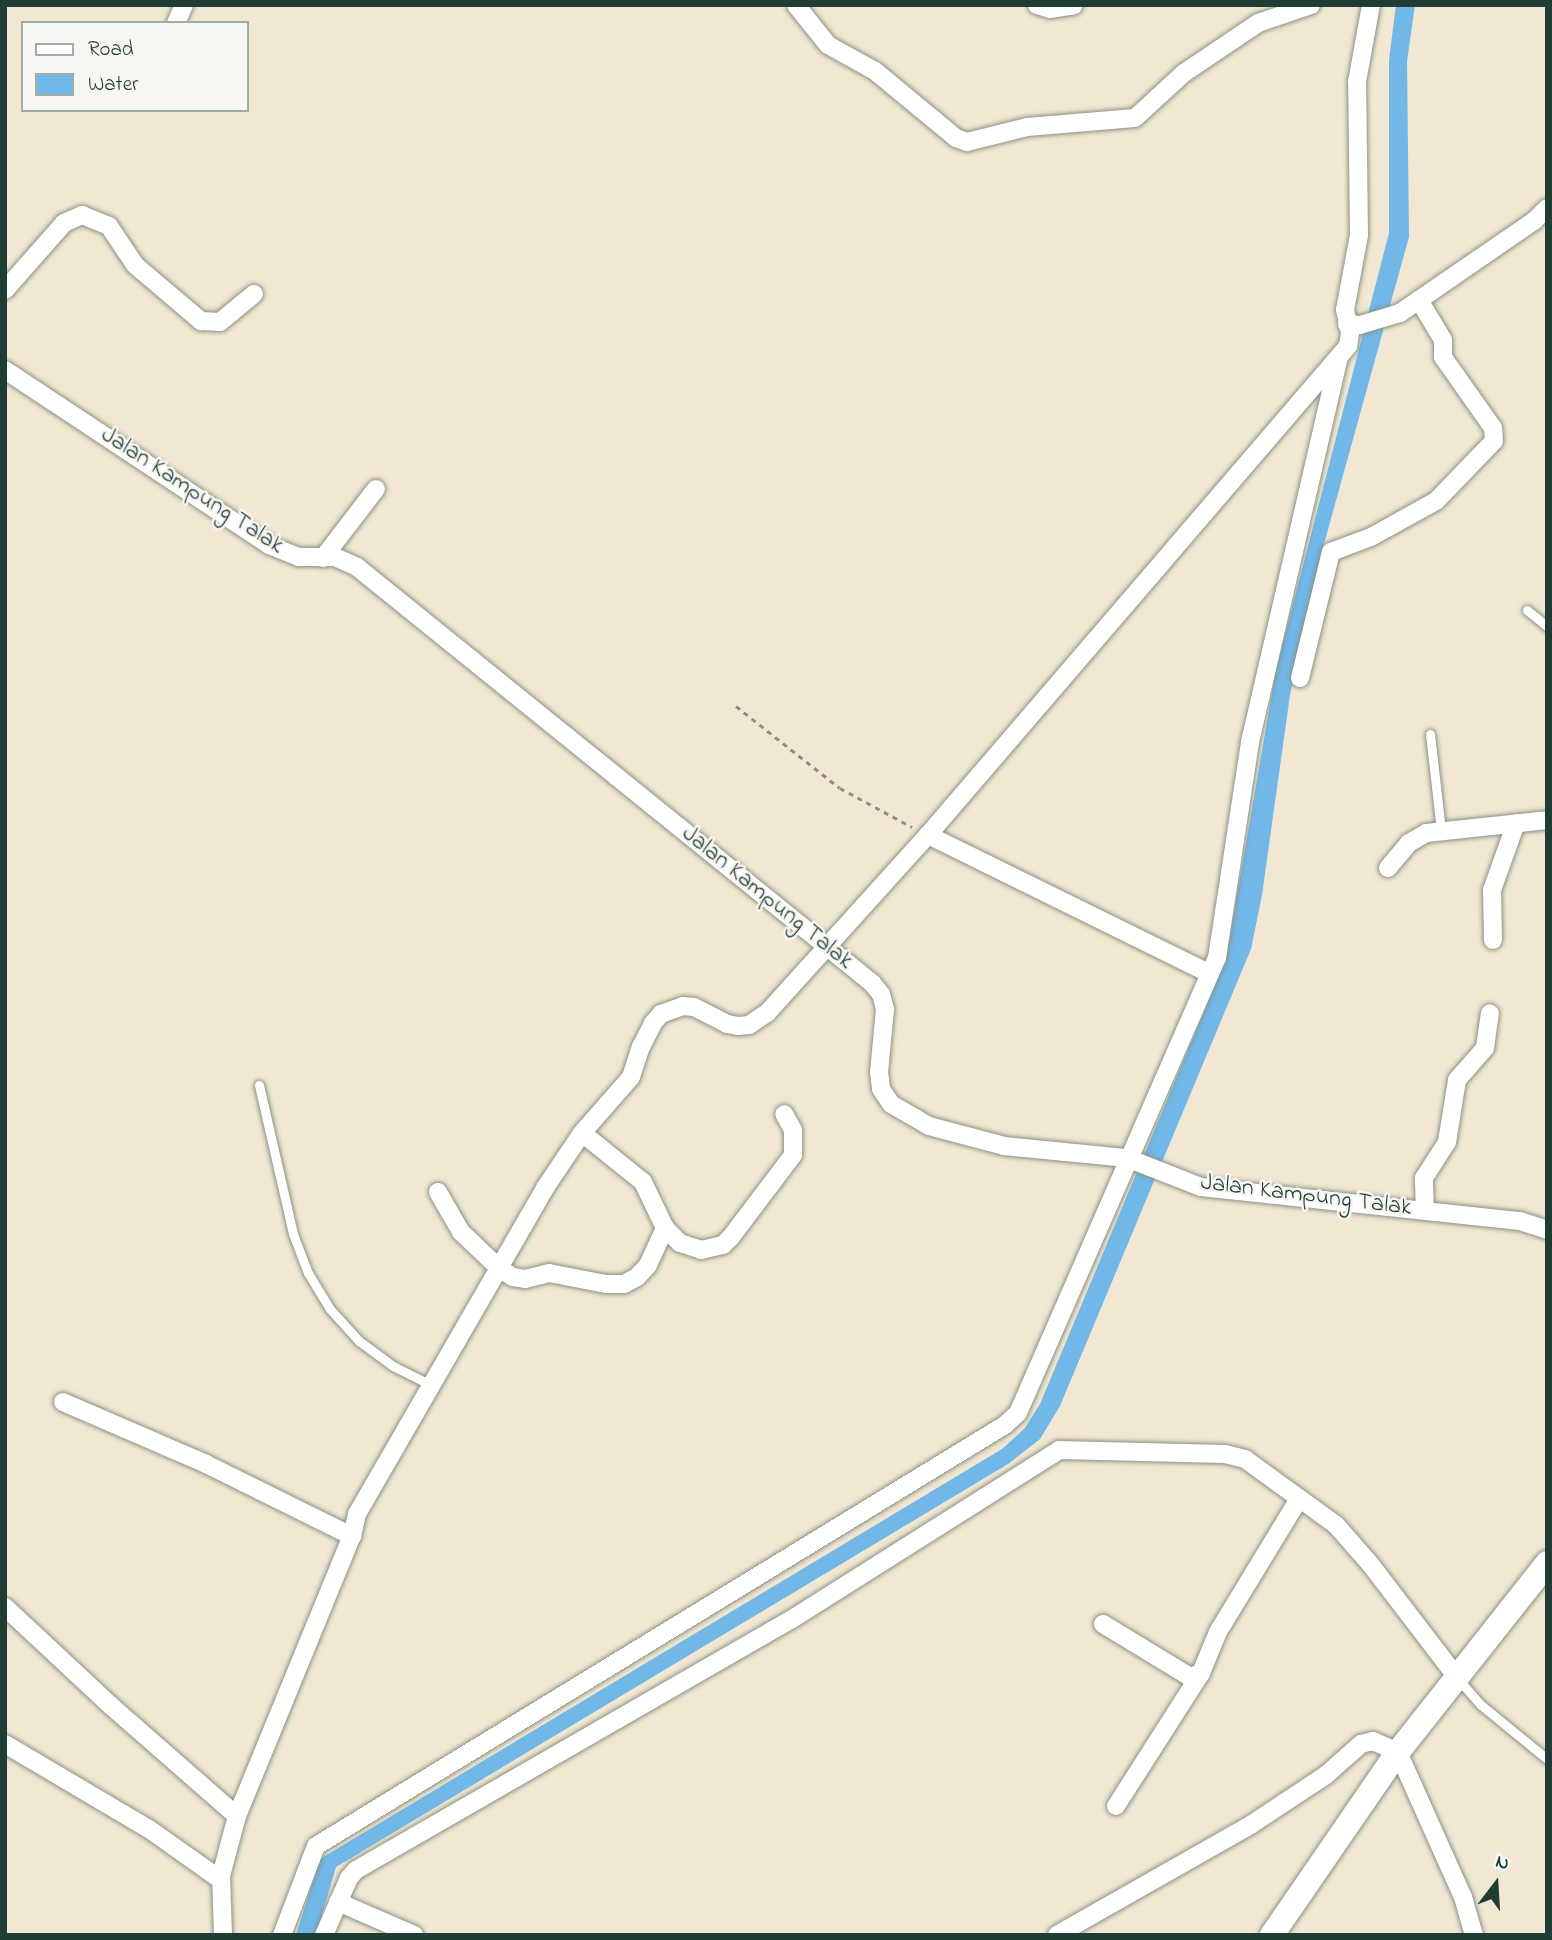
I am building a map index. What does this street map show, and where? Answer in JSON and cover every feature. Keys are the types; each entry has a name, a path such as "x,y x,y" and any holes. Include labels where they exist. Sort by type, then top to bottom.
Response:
{"street":[{"path":"177,21 184,5"},
{"path":"796,5 828,45 875,71 956,138 967,142 1027,127 1135,118 1181,75 1258,23 1311,5"},
{"path":"1037,5 1049,9 1074,5"},
{"path":"223,1935 221,1880 237,1816 352,1536 357,1514 545,1188 582,1133 631,1077 642,1043 661,1014 682,1006 694,1007 727,1024 749,1025 767,1013 928,835 1339,356 1350,339 1354,325 1345,310 1359,235 1357,82 1371,5"},
{"path":"1354,325 1393,316 1534,221 1547,208"},
{"path":"5,290 64,223 82,215 110,226 135,265 201,321 220,322 254,294"},
{"path":"1300,678 1331,552 1371,537 1436,501 1494,441 1493,428 1443,357 1443,340 1419,300"},
{"path":"282,1935 316,1846 1010,1422 1020,1408 1132,1160 1217,958 1250,742 1339,356"},
{"name":"Jalan Kampung Talak","path":"5,370 269,545 299,557 335,557 357,567 826,946 881,995 886,1016 879,1081 886,1097 898,1109 929,1126 966,1138 1004,1146 1132,1160 1201,1187 1520,1221 1547,1230"},
{"path":"323,558 376,489"},
{"path":"1388,868 1414,839 1441,830 1547,820"},
{"path":"1493,940 1492,890 1516,823"},
{"path":"928,835 1210,974"},
{"path":"1425,1211 1424,1178 1447,1142 1451,1102 1457,1080 1485,1048 1490,1013"},
{"path":"582,1133 643,1182 665,1228 680,1243 701,1251 723,1245 731,1237 793,1155 793,1130 784,1114"},
{"path":"438,1192 461,1232 499,1269 519,1279 549,1273 606,1284 624,1283 648,1265 665,1228"},
{"path":"63,1402 206,1465 352,1536"},
{"path":"324,1935 356,1870 792,1619 1054,1452 1070,1449 1233,1454 1245,1459 1345,1535 1456,1676"},
{"path":"1115,1806 1201,1673 1217,1632 1299,1499"},
{"path":"1272,1935 1398,1752 1547,1563"},
{"path":"5,1607 110,1705 237,1816"},
{"path":"1103,1624 1190,1677 1201,1673"},
{"path":"1057,1935 1252,1824 1326,1775 1361,1744 1373,1741 1398,1752 1463,1897 1474,1935"},
{"path":"5,1744 149,1829 221,1880"},
{"path":"338,1902 414,1935"}],"lane":[{"path":"1527,610 1547,626"},
{"path":"1430,734 1441,830"},
{"path":"259,1085 293,1234 308,1273 330,1309 359,1341 393,1366 431,1385"},
{"path":"1456,1676 1482,1705 1547,1759"}],"path":[{"path":"736,706 840,788 928,835"}],"water":[{"path":"1396,5 1415,5 1407,61 1409,237 1324,544 1290,695 1262,895 1251,949 1060,1406 1040,1439 1008,1464 336,1867 316,1935 296,1935 320,1859 1002,1449 1025,1428 1040,1404 1226,959 1276,670 1389,233 1389,60"}]}
